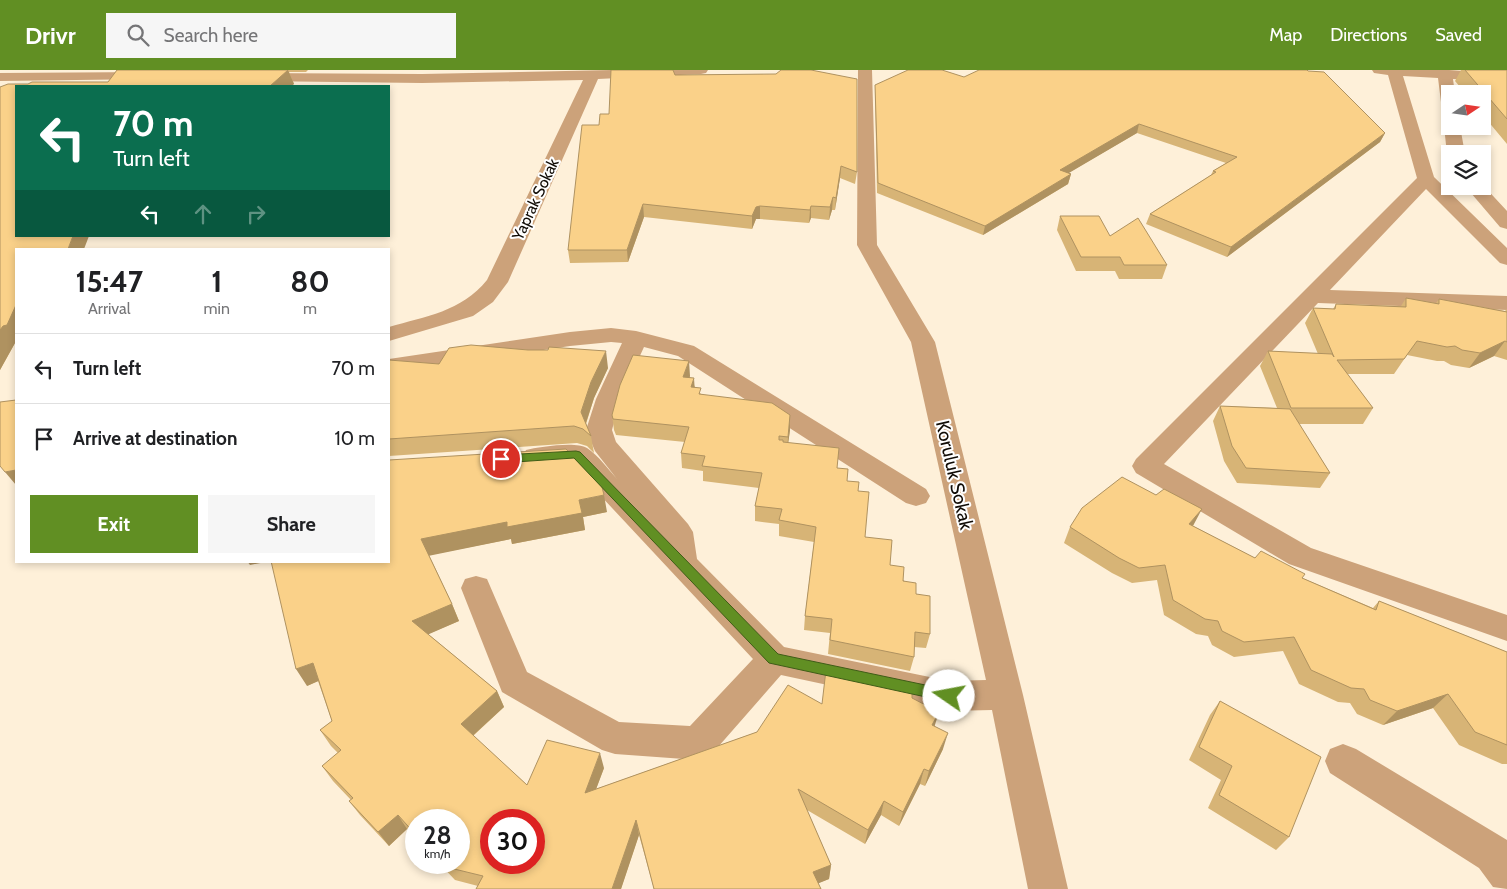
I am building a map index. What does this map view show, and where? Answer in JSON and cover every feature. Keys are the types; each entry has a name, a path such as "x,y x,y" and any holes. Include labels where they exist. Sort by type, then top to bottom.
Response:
{"street":[{"path":"26,85 59,70"},
{"path":"235,76 560,73 592,76 701,70"},
{"name":"Koruluk Sokak","path":"865,70 867,245 923,342 1006,695 1048,889"},
{"path":"1507,78 1389,70 1426,178 1507,258"},
{"path":"1445,74 1447,85"},
{"path":"0,77 158,76"},
{"name":"Yaprak Sokak","path":"390,334 465,311 485,297 497,282 592,76"},
{"path":"1426,178 1146,466 1300,556 1507,628"},
{"path":"1482,195 1507,223"},
{"path":"1311,296 1507,303"},
{"path":"390,366 570,339 611,335 636,338 686,352 916,496"},
{"path":"636,338 608,400 599,430 604,444 678,532 683,566"},
{"path":"507,459 576,454 774,659 949,696 1006,695"},
{"path":"476,588 514,682 615,738 698,743 774,659"},
{"path":"1343,761 1502,863"}],"building":[{"path":"117,70 288,70 271,85 15,85 15,237 73,237 68,248 15,248 15,307 7,325 3,326 0,330 0,87 8,84 28,84 32,82 108,82"},
{"path":"611,70 673,70 675,75 776,74 781,70 811,70 857,79 857,172 841,166 836,198 833,197 830,207 811,206 810,210 760,206 756,207 752,216 643,204 627,250 568,250 582,125 599,125 600,114 609,114"},
{"path":"908,70 942,70 964,77 979,70 1307,70 1324,72 1385,133 1231,247 1150,214 1237,157 1139,124 1060,170 1071,174 985,226 878,183 875,85"},
{"path":"1465,70 1507,70 1507,119 1491,100 1491,85 1478,85"},
{"path":"1060,216 1099,216 1110,236 1138,218 1167,265 1124,265 1120,257 1081,257"},
{"path":"1406,298 1439,304 1439,299 1507,312 1507,342 1505,341 1480,353 1462,350 1455,346 1447,347 1417,341 1404,359 1337,360 1373,408 1291,408 1268,351 1332,354 1334,357 1313,308 1335,309 1336,304 1406,307"},
{"path":"471,345 528,350 548,350 549,347 606,351 591,382 581,412 591,436 583,429 574,426 390,439 390,360 439,364 449,348"},
{"path":"633,355 689,361 683,377 694,378 691,387 701,388 699,394 772,403 790,415 788,437 779,436 779,440 783,440 783,442 839,448 837,468 848,469 847,481 859,482 858,491 869,492 865,537 892,540 890,565 904,567 903,581 916,583 916,594 930,596 930,634 915,632 914,657 830,640 832,619 805,616 816,527 779,520 782,509 755,506 762,473 702,466 705,456 681,453 689,427 613,419 612,415 620,385"},
{"path":"15,400 15,470 5,472 0,466 0,402"},
{"path":"1220,406 1290,409 1330,473 1246,468 1232,446"},
{"path":"566,449 602,487 604,495 579,500 582,513 507,527 507,522 421,539 452,604 412,621 497,691 461,724 527,785 547,740 600,753 585,793 757,732 788,685 822,704 826,670 912,688 912,698 939,712 932,725 948,733 929,771 924,769 903,812 884,801 868,830 798,789 831,865 813,872 821,889 654,889 636,820 612,889 476,889 483,876 470,873 470,809 405,809 405,823 398,815 378,832 349,801 353,798 322,766 341,750 320,730 332,721 313,663 296,669 271,563 390,563 390,460"},
{"path":"1122,477 1156,495 1164,489 1202,509 1189,524 1255,558 1261,551 1305,574 1302,578 1376,610 1379,601 1507,652 1507,745 1475,732 1448,694 1397,711 1370,700 1364,689 1351,688 1311,670 1294,637 1244,642 1222,631 1218,621 1205,619 1173,600 1165,565 1139,568 1119,558 1070,527 1082,508"},
{"path":"1220,701 1321,757 1289,837 1219,795 1232,766 1199,747"}],"route":[{"path":"501,459 576,454 774,659 949,696"}]}
